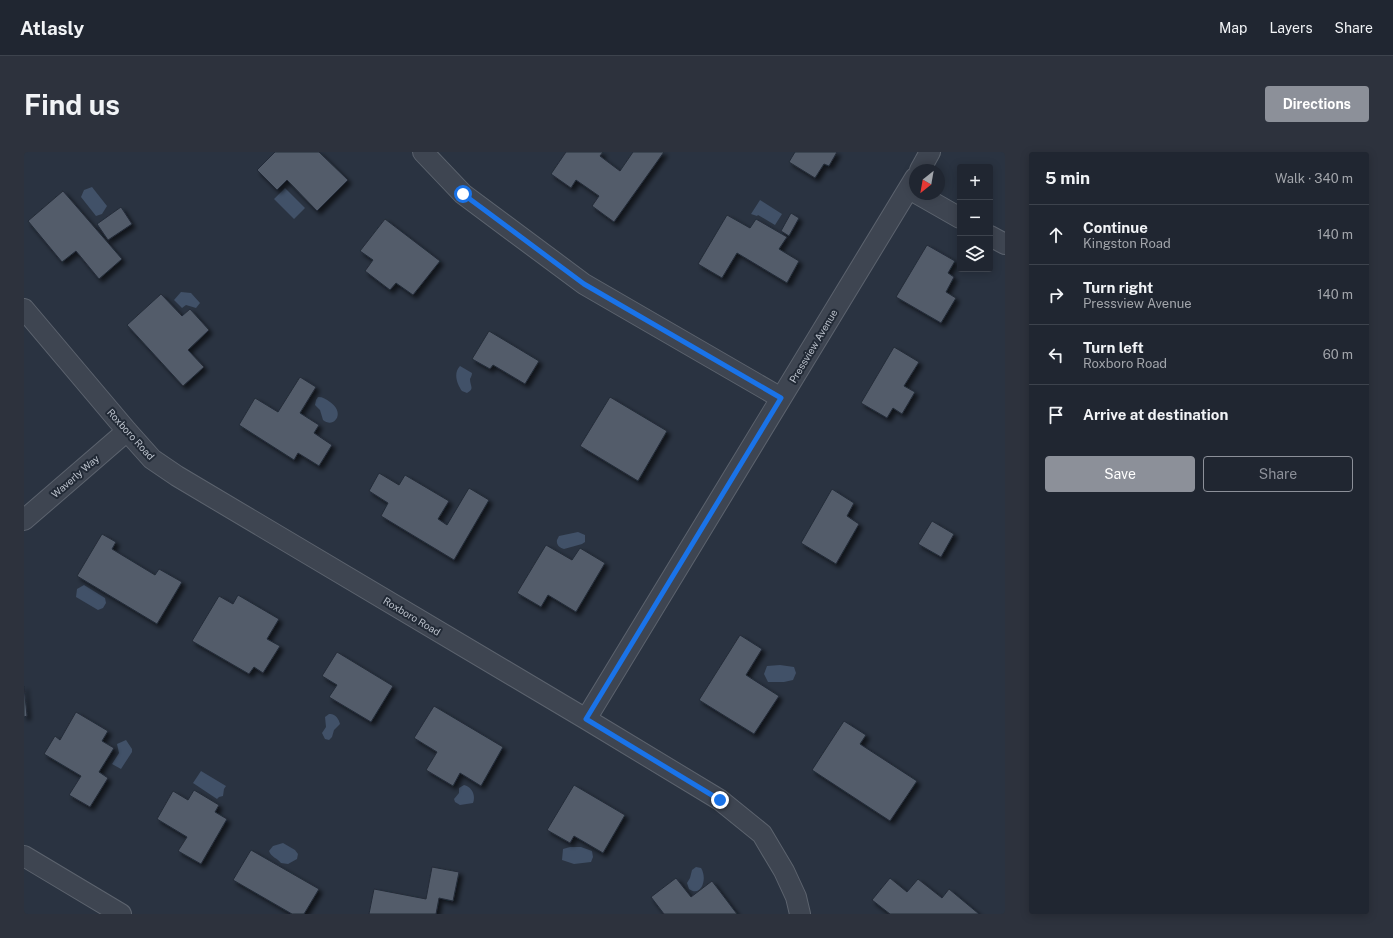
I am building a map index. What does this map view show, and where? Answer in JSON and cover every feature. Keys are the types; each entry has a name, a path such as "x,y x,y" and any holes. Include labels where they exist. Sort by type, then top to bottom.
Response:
{"street":[{"path":"423,152 463,194 584,284 781,398"},
{"path":"923,164 930,152"},
{"name":"Pressview Avenue","path":"586,719 781,398 909,196"},
{"path":"932,200 957,216"},
{"path":"993,238 1005,244"},
{"name":"Roxboro Road","path":"24,309 152,459 177,476 720,800 762,834 784,871 796,897 800,914"},
{"name":"Waverly Way","path":"24,520 127,431"},
{"path":"24,856 121,914"}],"water":[{"path":"92,187 107,206 102,214 96,216 81,197 84,190"},
{"path":"285,188 305,208 294,219 274,199"},
{"path":"760,200 782,214 775,225 758,215 751,214"},
{"path":"181,292 191,293 200,303 196,308 186,305 182,308 174,300"},
{"path":"460,366 472,373 470,379 471,390 467,393 462,391 457,382 456,375"},
{"path":"318,397 326,399 335,406 338,415 337,418 331,423 323,420 320,410 315,405"},
{"path":"578,532 585,535 585,542 582,544 564,549 558,545 557,540 559,536"},
{"path":"84,585 105,598 106,603 103,608 98,610 76,597 77,589"},
{"path":"780,665 794,667 796,673 793,680 784,682 768,682 764,674 767,666"},
{"path":"329,714 333,714 339,720 340,724 334,730 332,737 329,740 325,739 322,733 326,727 325,717"},
{"path":"126,740 132,749 132,752 121,769 112,764 119,753 117,744"},
{"path":"201,771 226,786 223,796 217,799 193,783"},
{"path":"464,785 471,789 474,794 474,800 473,803 460,805 455,802 454,799 459,793 459,788"},
{"path":"283,843 295,850 298,854 297,859 288,864 281,863 271,855 269,851 273,846"},
{"path":"570,847 581,847 592,851 593,857 591,862 574,864 562,860 563,849"},
{"path":"696,867 701,868 704,877 700,889 693,891 689,889 687,883 692,870"}],"building":[{"path":"275,152 319,152 348,180 317,211 287,180 277,190 257,170"},
{"path":"566,152 603,152 600,156 620,171 633,152 664,152 614,222 592,206 599,196 576,180 571,188 551,174"},
{"path":"795,152 837,152 829,166 824,164 815,178 789,162"},
{"path":"63,191 122,259 99,279 76,251 62,262 28,221"},
{"path":"121,207 132,224 108,240 97,224"},
{"path":"791,213 799,218 789,236 781,231"},
{"path":"727,215 750,228 756,219 787,237 779,249 799,261 787,283 737,253 722,278 698,264"},
{"path":"385,219 440,261 413,295 396,283 390,290 365,271 373,260 360,251"},
{"path":"927,245 955,261 948,273 954,277 946,292 956,298 941,323 896,297"},
{"path":"161,294 182,316 190,309 209,330 188,350 204,367 183,386 127,325"},
{"path":"489,331 539,361 525,384 493,365 490,369 472,359"},
{"path":"894,347 919,362 904,386 915,392 902,414 893,408 887,418 861,403"},
{"path":"300,377 316,387 300,413 319,425 314,433 332,445 319,466 298,453 294,460 239,425 255,398 278,412"},
{"path":"610,397 667,431 638,481 580,446"},
{"path":"379,473 399,485 405,475 449,501 438,519 447,525 469,488 489,500 454,560 381,516 388,503 369,491"},
{"path":"832,489 854,503 847,516 859,524 836,564 801,543"},
{"path":"932,521 954,534 941,557 918,544"},
{"path":"102,534 116,542 112,549 155,575 159,569 182,582 157,624 77,576"},
{"path":"546,545 572,560 580,548 605,563 576,612 548,595 541,607 517,593"},
{"path":"238,595 279,619 267,639 280,646 263,673 254,667 249,674 192,641 219,596 233,604"},
{"path":"740,635 762,649 746,675 779,696 754,734 699,700"},
{"path":"337,652 393,686 371,722 329,697 337,685 322,676"},
{"path":"24,686 27,716 24,717"},
{"path":"434,706 503,747 481,786 460,773 453,786 426,770 437,752 414,738"},
{"path":"76,712 108,731 102,741 114,748 99,772 108,778 90,807 69,795 81,776 44,754 55,736 60,740"},
{"path":"844,721 866,735 860,744 917,781 890,821 812,770"},
{"path":"574,785 625,815 603,853 574,836 570,843 547,830"},
{"path":"194,790 219,805 215,812 227,819 201,864 178,851 187,837 157,819 173,791 188,800"},
{"path":"251,850 319,889 304,914 292,914 233,880"},
{"path":"432,867 459,872 453,901 439,898 436,914 369,914 374,889 426,899"},
{"path":"676,878 691,897 712,881 737,914 664,914 651,897"},
{"path":"890,878 907,892 918,879 942,898 949,889 979,914 890,914 872,900"}],"route":[{"path":"463,194 584,284 781,398 586,719 720,800"}]}
